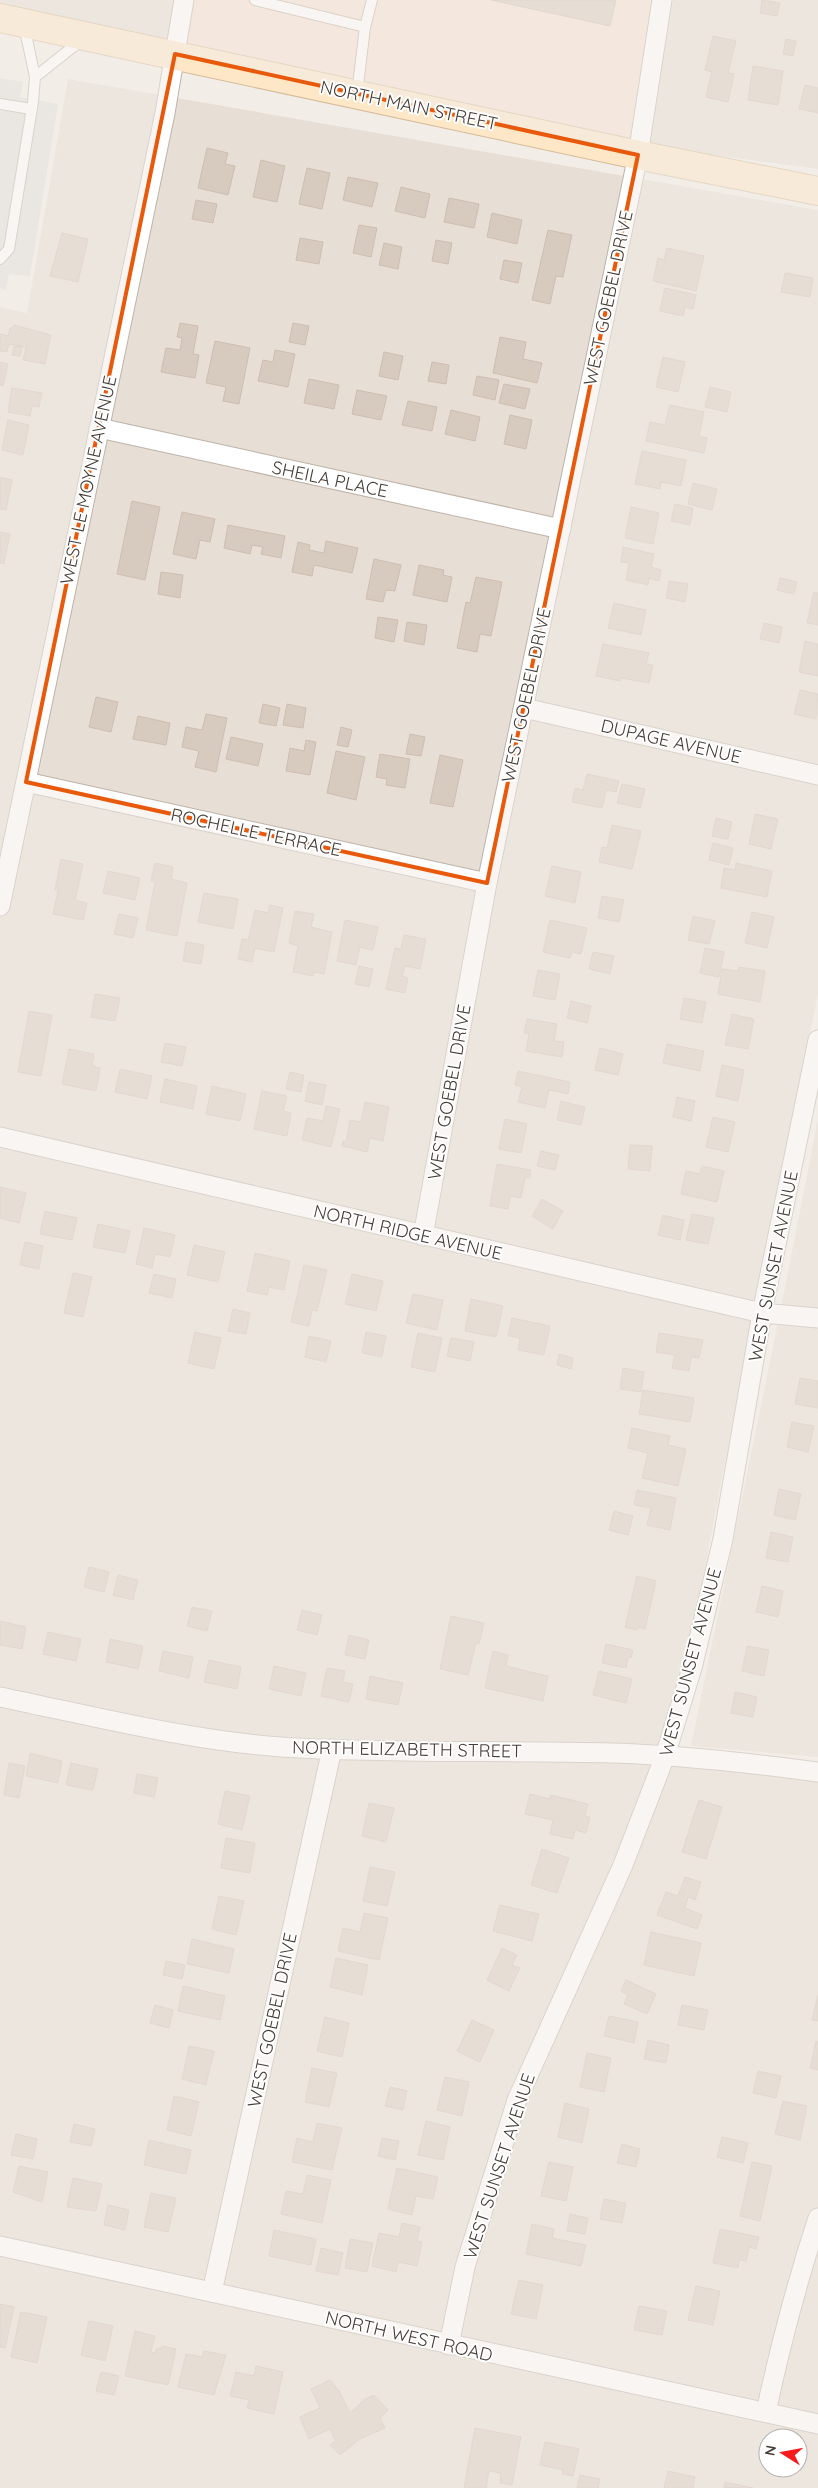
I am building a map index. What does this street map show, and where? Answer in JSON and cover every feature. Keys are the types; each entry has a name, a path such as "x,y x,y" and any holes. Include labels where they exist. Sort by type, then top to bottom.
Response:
{"street":[{"name":"WEST LE MOYNE AVENUE","path":"0,906 165,113 184,0"},
{"name":"WEST GOEBEL DRIVE","path":"422,1236 487,883 638,155 662,0"},
{"name":"NORTH MAIN STREET","path":"12,20 638,155 818,191"},
{"name":"SHEILA PLACE","path":"99,428 561,529"},
{"name":"DUPAGE AVENUE","path":"524,708 818,774"},
{"name":"ROCHELLE TERRACE","path":"26,782 487,883"},
{"name":"WEST SUNSET AVENUE","path":"449,2345 465,2267 517,2100 623,1865 665,1756 692,1668 723,1539 762,1313 818,1040"},
{"name":"NORTH RIDGE AVENUE","path":"0,1137 762,1313 818,1318"},
{"name":"NORTH ELIZABETH STREET","path":"0,1697 183,1734 279,1747 665,1756 818,1772"},
{"name":"WEST GOEBEL DRIVE","path":"212,2292 332,1749"},
{"path":"766,2412 776,2364 802,2266 818,2218"},
{"name":"NORTH WEST ROAD","path":"0,2246 818,2424"}],"lane":[{"path":"255,0 365,27"},
{"path":"357,94 365,27 372,0"},
{"path":"0,260 9,249 35,78 12,20"},
{"path":"35,78 88,35"},
{"path":"0,104 31,109"}],"highlighted area":[{"path":"175,54 638,155 487,883 26,782"}],"shaded area":[{"path":"0,0 177,0 168,42 0,5"},
{"path":"188,0 658,0 633,149 182,47"},
{"path":"673,0 818,0 818,169 649,146"},
{"path":"0,78 23,82 20,97 58,104 30,276 9,274 6,290 0,288"},
{"path":"68,79 818,210 818,994 756,1298 689,1652 657,1745 335,1739 236,1734 0,1689 0,307 27,313"},
{"path":"818,1119 818,1757 691,1746 782,1303"},
{"path":"0,1707 181,1744 321,1756 655,1763 785,1775 818,1782 818,2488 0,2488"}],"building":[{"path":"491,0 616,0 610,26"},
{"path":"762,0 780,3 777,16 760,13"},
{"path":"713,36 736,41 728,73 734,74 728,102 706,97 712,72 705,70"},
{"path":"786,39 796,41 793,56 783,54"},
{"path":"753,66 783,71 778,105 748,100"},
{"path":"805,85 818,88 818,113 799,109"},
{"path":"207,148 228,153 225,164 235,166 228,195 198,188"},
{"path":"261,160 285,166 277,202 253,197"},
{"path":"307,168 330,173 322,209 299,204"},
{"path":"348,177 378,183 372,207 343,200"},
{"path":"401,187 430,194 425,218 395,211"},
{"path":"449,198 479,204 474,228 444,222"},
{"path":"196,200 217,204 213,223 192,219"},
{"path":"492,213 522,220 517,244 487,237"},
{"path":"359,225 377,228 371,257 353,253"},
{"path":"548,230 572,235 563,277 556,276 550,304 532,300"},
{"path":"62,233 88,239 78,282 50,276"},
{"path":"300,238 323,242 319,264 296,260"},
{"path":"436,240 452,243 448,264 432,261"},
{"path":"384,243 402,247 398,269 379,265"},
{"path":"667,248 704,256 696,291 653,281 658,258 664,260"},
{"path":"504,260 522,263 518,283 500,279"},
{"path":"785,273 813,278 810,297 781,292"},
{"path":"665,288 696,295 693,309 685,307 683,316 660,311"},
{"path":"180,323 198,326 193,354 199,355 195,378 161,372 166,348 180,350 182,338 177,337"},
{"path":"293,323 309,326 305,345 289,342"},
{"path":"14,325 51,335 45,364 23,360 26,347 9,344 7,352 0,351 0,334 8,336 10,329"},
{"path":"500,337 526,342 523,359 542,363 537,383 493,373"},
{"path":"215,341 250,348 239,404 223,401 226,387 206,383"},
{"path":"14,346 22,347 20,356 12,355"},
{"path":"275,350 295,354 288,387 258,381 263,360 273,362"},
{"path":"384,352 403,356 398,380 379,376"},
{"path":"663,357 685,362 678,392 656,387"},
{"path":"0,362 8,364 3,386 0,385"},
{"path":"432,362 449,365 446,384 428,381"},
{"path":"477,376 499,380 495,400 473,395"},
{"path":"309,379 339,385 334,409 304,403"},
{"path":"504,384 530,389 525,409 499,403"},
{"path":"710,387 731,392 727,412 705,407"},
{"path":"12,388 42,393 39,407 32,406 30,416 8,412"},
{"path":"357,390 387,396 381,420 352,414"},
{"path":"408,401 437,407 432,431 402,425"},
{"path":"670,405 704,412 699,436 707,438 704,453 646,441 650,422 665,425"},
{"path":"451,410 480,417 475,441 445,434"},
{"path":"510,415 532,420 526,449 504,444"},
{"path":"8,420 29,425 23,455 2,450"},
{"path":"642,451 686,460 681,486 661,482 660,489 635,484"},
{"path":"0,477 12,480 6,510 0,509"},
{"path":"693,483 717,489 712,510 688,504"},
{"path":"132,501 160,507 145,580 117,574"},
{"path":"675,504 693,508 690,525 671,521"},
{"path":"631,507 659,513 653,544 625,538"},
{"path":"182,512 215,519 210,542 200,540 196,559 173,554"},
{"path":"228,525 285,536 281,558 261,554 263,547 252,545 250,554 224,548"},
{"path":"0,532 10,534 4,564 0,563"},
{"path":"326,541 358,548 352,573 314,565 312,576 292,572 298,542 310,545 309,550 324,553"},
{"path":"623,547 654,554 651,567 661,570 659,581 649,578 648,585 626,580 629,563 621,562"},
{"path":"374,559 401,565 395,591 386,590 383,602 366,599"},
{"path":"419,565 444,570 443,575 452,577 447,602 413,595"},
{"path":"161,572 183,575 180,598 158,594"},
{"path":"476,577 502,582 491,636 480,634 477,652 457,648 466,602 470,603"},
{"path":"780,578 797,582 794,594 777,590"},
{"path":"669,581 688,584 685,602 666,598"},
{"path":"814,592 818,593 818,625 807,623"},
{"path":"614,603 646,610 641,635 608,628"},
{"path":"378,617 398,620 394,642 375,638"},
{"path":"407,622 427,625 424,645 404,641"},
{"path":"764,623 782,627 779,643 760,639"},
{"path":"805,641 818,644 818,676 799,672"},
{"path":"603,644 649,653 646,664 653,665 649,683 621,678 620,681 596,676"},
{"path":"800,690 818,694 816,719 794,714"},
{"path":"96,697 118,702 111,732 89,727"},
{"path":"263,704 280,708 276,726 259,723"},
{"path":"287,704 306,708 303,728 283,725"},
{"path":"206,714 227,718 216,772 195,767 199,751 182,747 186,727 202,730"},
{"path":"138,716 170,723 166,745 133,739"},
{"path":"341,727 352,730 348,747 337,745"},
{"path":"410,734 425,737 421,756 406,754"},
{"path":"231,737 263,744 258,766 226,759"},
{"path":"306,740 316,742 310,775 286,771 290,748 304,751"},
{"path":"336,751 365,757 356,800 327,793"},
{"path":"380,754 410,759 405,788 386,785 387,779 376,777"},
{"path":"440,755 463,760 453,807 430,803"},
{"path":"587,774 619,781 616,792 606,790 602,808 572,802 575,788 583,790"},
{"path":"622,784 645,789 640,808 617,803"},
{"path":"755,814 778,819 771,849 749,844"},
{"path":"716,818 732,822 728,839 712,836"},
{"path":"612,825 641,831 632,869 599,862 602,847 607,848"},
{"path":"713,843 733,848 729,865 709,860"},
{"path":"61,859 83,864 75,900 87,903 83,920 53,914 58,891 55,890"},
{"path":"155,863 173,867 171,879 187,883 177,936 146,930 155,882 151,881"},
{"path":"736,863 772,871 767,897 721,888 724,868 735,870"},
{"path":"552,866 581,872 575,903 545,896"},
{"path":"108,871 140,878 135,900 103,893"},
{"path":"204,893 238,899 233,929 198,922"},
{"path":"602,896 624,900 619,922 598,918"},
{"path":"270,905 283,908 274,952 255,948 252,962 238,959 242,939 248,940 255,910 268,913"},
{"path":"295,911 314,914 311,927 332,932 324,974 314,972 313,976 293,972 298,946 289,943"},
{"path":"752,912 774,917 767,948 745,943"},
{"path":"119,914 138,918 133,938 114,934"},
{"path":"693,916 715,921 709,944 688,940"},
{"path":"345,920 378,927 373,950 360,947 356,965 337,961"},
{"path":"550,920 587,928 581,954 572,952 570,958 543,952"},
{"path":"404,935 426,939 420,969 405,966 402,976 408,978 405,993 386,989 395,948 401,949"},
{"path":"186,942 204,945 201,964 183,961"},
{"path":"705,948 724,952 719,977 700,973"},
{"path":"593,952 614,956 610,974 589,969"},
{"path":"359,966 373,969 369,987 355,984"},
{"path":"739,967 765,971 760,1002 718,994 722,969 738,971"},
{"path":"538,970 560,974 555,1000 533,996"},
{"path":"95,994 120,998 115,1021 91,1017"},
{"path":"684,998 706,1002 702,1023 680,1019"},
{"path":"571,1001 591,1006 587,1023 567,1018"},
{"path":"29,1011 52,1015 41,1076 18,1072"},
{"path":"732,1014 754,1019 748,1049 725,1045"},
{"path":"527,1019 557,1024 554,1041 564,1042 562,1057 526,1051 529,1034 524,1033"},
{"path":"165,1043 186,1047 182,1066 161,1062"},
{"path":"667,1044 704,1051 700,1071 663,1063"},
{"path":"600,1048 623,1054 618,1075 595,1070"},
{"path":"69,1049 94,1054 92,1066 100,1068 96,1091 62,1084"},
{"path":"722,1065 744,1070 738,1101 716,1096"},
{"path":"120,1069 152,1076 147,1099 115,1092"},
{"path":"518,1071 570,1082 568,1094 549,1090 545,1108 518,1102 522,1087 515,1085"},
{"path":"290,1072 304,1075 301,1092 286,1089"},
{"path":"165,1079 197,1086 193,1109 160,1102"},
{"path":"309,1082 326,1085 322,1105 305,1101"},
{"path":"212,1086 246,1094 240,1121 206,1114"},
{"path":"262,1091 287,1096 283,1111 291,1113 287,1136 254,1129"},
{"path":"677,1097 695,1101 691,1121 673,1117"},
{"path":"561,1101 585,1107 581,1125 557,1120"},
{"path":"365,1102 389,1107 383,1141 370,1138 367,1152 342,1146 343,1141 346,1142 350,1120 361,1122"},
{"path":"326,1106 340,1109 331,1147 302,1140 307,1118 323,1121"},
{"path":"713,1117 735,1122 728,1152 706,1147"},
{"path":"505,1119 527,1124 521,1153 499,1149"},
{"path":"630,1145 652,1146 650,1171 628,1169"},
{"path":"541,1151 559,1155 555,1170 537,1166"},
{"path":"497,1164 531,1170 530,1178 525,1177 521,1198 510,1196 508,1209 490,1206"},
{"path":"702,1166 724,1171 717,1202 681,1194 686,1171 700,1174"},
{"path":"0,1187 26,1193 19,1223 0,1218"},
{"path":"542,1199 563,1211 553,1229 532,1216"},
{"path":"45,1211 77,1218 72,1240 40,1234"},
{"path":"692,1214 714,1218 708,1244 686,1240"},
{"path":"663,1215 684,1220 680,1240 658,1235"},
{"path":"98,1224 130,1231 125,1253 93,1247"},
{"path":"144,1228 175,1235 170,1257 155,1254 152,1268 136,1264"},
{"path":"25,1242 43,1246 39,1269 20,1265"},
{"path":"194,1245 225,1252 218,1282 187,1275"},
{"path":"255,1253 290,1261 284,1290 269,1287 267,1295 247,1291"},
{"path":"304,1265 327,1270 317,1311 312,1310 309,1326 291,1322"},
{"path":"73,1273 92,1277 83,1317 64,1313"},
{"path":"154,1274 176,1279 172,1298 149,1293"},
{"path":"352,1274 383,1281 376,1311 345,1304"},
{"path":"413,1294 443,1300 437,1330 406,1323"},
{"path":"471,1299 503,1306 496,1337 465,1331"},
{"path":"233,1309 250,1313 246,1334 228,1331"},
{"path":"512,1318 550,1326 544,1355 518,1350 520,1338 508,1336"},
{"path":"195,1332 221,1338 214,1369 188,1363"},
{"path":"366,1332 386,1336 382,1357 362,1353"},
{"path":"418,1333 442,1338 435,1372 411,1367"},
{"path":"659,1333 703,1340 699,1358 691,1357 689,1371 672,1368 675,1355 656,1352"},
{"path":"309,1336 331,1341 326,1362 305,1357"},
{"path":"451,1338 474,1342 470,1361 447,1356"},
{"path":"559,1354 573,1358 571,1369 557,1365"},
{"path":"623,1368 644,1372 641,1392 620,1389"},
{"path":"800,1378 818,1381 818,1408 795,1404"},
{"path":"643,1390 694,1398 690,1422 639,1414"},
{"path":"792,1422 814,1426 808,1452 787,1447"},
{"path":"632,1428 670,1436 668,1445 686,1449 678,1486 642,1478 648,1453 628,1448"},
{"path":"779,1489 801,1494 795,1520 774,1515"},
{"path":"637,1490 676,1498 670,1530 647,1525 651,1508 634,1505"},
{"path":"614,1511 633,1516 628,1535 609,1530"},
{"path":"771,1532 793,1537 788,1562 766,1558"},
{"path":"89,1567 109,1572 104,1592 84,1587"},
{"path":"118,1575 138,1580 133,1600 113,1595"},
{"path":"637,1576 656,1581 645,1629 638,1627 637,1630 625,1627"},
{"path":"762,1586 783,1591 778,1617 756,1612"},
{"path":"192,1607 212,1611 207,1631 187,1626"},
{"path":"302,1610 322,1615 317,1635 297,1630"},
{"path":"451,1616 484,1623 479,1644 476,1643 468,1675 440,1669"},
{"path":"0,1621 26,1627 22,1649 0,1645"},
{"path":"48,1632 81,1639 76,1661 43,1654"},
{"path":"349,1635 369,1640 365,1659 345,1655"},
{"path":"110,1639 143,1646 138,1669 106,1662"},
{"path":"606,1644 633,1650 631,1658 628,1657 626,1668 602,1663"},
{"path":"747,1646 769,1650 764,1676 742,1671"},
{"path":"163,1651 193,1657 189,1678 159,1671"},
{"path":"493,1651 508,1655 506,1666 548,1676 543,1701 485,1688"},
{"path":"209,1660 241,1667 237,1689 204,1682"},
{"path":"274,1666 306,1673 301,1696 269,1689"},
{"path":"327,1668 345,1671 343,1682 353,1684 349,1702 321,1696"},
{"path":"599,1671 632,1679 626,1703 593,1695"},
{"path":"370,1676 403,1683 398,1705 366,1699"},
{"path":"735,1692 757,1697 753,1717 731,1713"},
{"path":"30,1753 62,1761 58,1783 26,1776"},
{"path":"9,1763 25,1766 19,1798 4,1795"},
{"path":"71,1763 98,1769 93,1790 66,1785"},
{"path":"137,1774 158,1778 154,1797 134,1793"},
{"path":"225,1791 250,1796 242,1830 218,1824"},
{"path":"530,1794 550,1799 551,1795 588,1804 585,1816 590,1817 586,1833 575,1830 573,1839 550,1834 553,1820 525,1814"},
{"path":"699,1800 722,1807 706,1859 682,1852"},
{"path":"369,1803 394,1808 386,1842 362,1836"},
{"path":"226,1838 255,1843 250,1873 221,1868"},
{"path":"542,1849 569,1858 557,1893 531,1885"},
{"path":"370,1867 395,1872 387,1906 363,1901"},
{"path":"685,1877 701,1882 695,1900 688,1897 685,1908 702,1915 697,1929 657,1915 666,1892 678,1896"},
{"path":"219,1896 244,1901 236,1935 212,1929"},
{"path":"500,1905 539,1914 532,1941 493,1931"},
{"path":"364,1913 388,1918 379,1960 338,1951 343,1928 360,1932"},
{"path":"651,1932 701,1943 694,1976 644,1965"},
{"path":"192,1939 234,1949 229,1973 187,1964"},
{"path":"502,1948 517,1955 512,1965 520,1968 509,1991 487,1980"},
{"path":"336,1958 368,1965 362,1995 330,1987"},
{"path":"166,1961 185,1965 182,1979 163,1975"},
{"path":"626,1980 656,1994 647,2014 624,2004 628,1995 621,1991"},
{"path":"183,1986 225,1996 220,2020 178,2011"},
{"path":"818,1995 818,2021 812,2020"},
{"path":"155,2005 173,2010 169,2028 150,2023"},
{"path":"682,2005 708,2010 704,2030 678,2025"},
{"path":"609,2016 638,2022 634,2043 604,2036"},
{"path":"325,2017 349,2023 342,2057 317,2051"},
{"path":"472,2020 494,2030 480,2062 457,2051"},
{"path":"648,2040 669,2045 666,2063 644,2059"},
{"path":"816,2041 818,2042 818,2070 810,2068"},
{"path":"189,2046 214,2051 206,2085 182,2079"},
{"path":"587,2053 611,2058 604,2092 580,2087"},
{"path":"312,2068 337,2073 329,2107 305,2102"},
{"path":"758,2071 781,2076 776,2098 753,2093"},
{"path":"445,2077 469,2082 462,2116 437,2110"},
{"path":"390,2087 407,2091 403,2110 385,2106"},
{"path":"174,2096 199,2102 191,2136 167,2130"},
{"path":"783,2101 807,2106 800,2140 775,2134"},
{"path":"565,2103 589,2109 582,2143 558,2137"},
{"path":"426,2121 450,2127 443,2160 418,2155"},
{"path":"317,2123 342,2128 332,2170 292,2162 297,2138 313,2142"},
{"path":"74,2124 95,2129 91,2146 70,2142"},
{"path":"16,2134 37,2139 33,2159 11,2155"},
{"path":"722,2137 748,2143 743,2163 717,2157"},
{"path":"382,2138 399,2141 395,2160 378,2156"},
{"path":"149,2140 191,2150 186,2174 144,2165"},
{"path":"622,2144 640,2149 636,2167 617,2163"},
{"path":"549,2162 573,2167 566,2201 541,2196"},
{"path":"752,2162 772,2166 760,2221 740,2216"},
{"path":"19,2166 48,2172 42,2202 13,2192"},
{"path":"397,2168 438,2177 433,2199 416,2196 412,2215 388,2209"},
{"path":"307,2175 331,2180 322,2223 281,2214 286,2191 303,2194"},
{"path":"73,2178 102,2184 96,2211 67,2207"},
{"path":"151,2193 176,2198 168,2232 144,2227"},
{"path":"604,2199 626,2203 622,2223 600,2219"},
{"path":"108,2205 129,2210 125,2230 104,2225"},
{"path":"570,2214 588,2218 585,2234 567,2231"},
{"path":"402,2223 420,2227 417,2241 422,2242 417,2266 398,2262 396,2272 372,2266 379,2233 399,2237"},
{"path":"532,2224 554,2229 552,2238 586,2245 581,2266 526,2254"},
{"path":"720,2229 759,2237 756,2249 749,2247 746,2261 739,2260 738,2268 713,2263"},
{"path":"274,2230 316,2239 311,2265 269,2256"},
{"path":"350,2239 373,2243 367,2272 345,2268"},
{"path":"321,2248 343,2253 338,2275 316,2271"},
{"path":"519,2280 543,2285 536,2319 511,2314"},
{"path":"696,2286 720,2291 713,2325 688,2320"},
{"path":"0,2304 14,2307 5,2348 0,2347"},
{"path":"639,2306 667,2311 662,2335 634,2330"},
{"path":"21,2312 47,2317 37,2363 11,2357"},
{"path":"89,2321 113,2326 105,2361 81,2355"},
{"path":"135,2331 155,2336 151,2352 155,2353 157,2348 161,2349 162,2346 176,2349 168,2385 125,2376"},
{"path":"204,2351 226,2355 214,2395 178,2387 186,2354 202,2357"},
{"path":"256,2366 283,2372 274,2414 247,2408 249,2400 230,2396 236,2372 254,2376"},
{"path":"101,2372 119,2376 114,2395 96,2391"},
{"path":"330,2380 339,2391 350,2413 365,2399 374,2395 388,2410 380,2418 385,2428 360,2439 340,2455 330,2445 336,2441 330,2429 309,2439 300,2417 320,2408 311,2389"},
{"path":"475,2428 521,2437 512,2485 500,2483 501,2473 489,2471 486,2488 464,2488"},
{"path":"545,2442 579,2449 573,2476 562,2474 563,2470 540,2465"},
{"path":"668,2471 695,2477 693,2488 664,2488"},
{"path":"580,2475 600,2479 598,2488 577,2488"},
{"path":"725,2482 753,2488 724,2488"}]}
